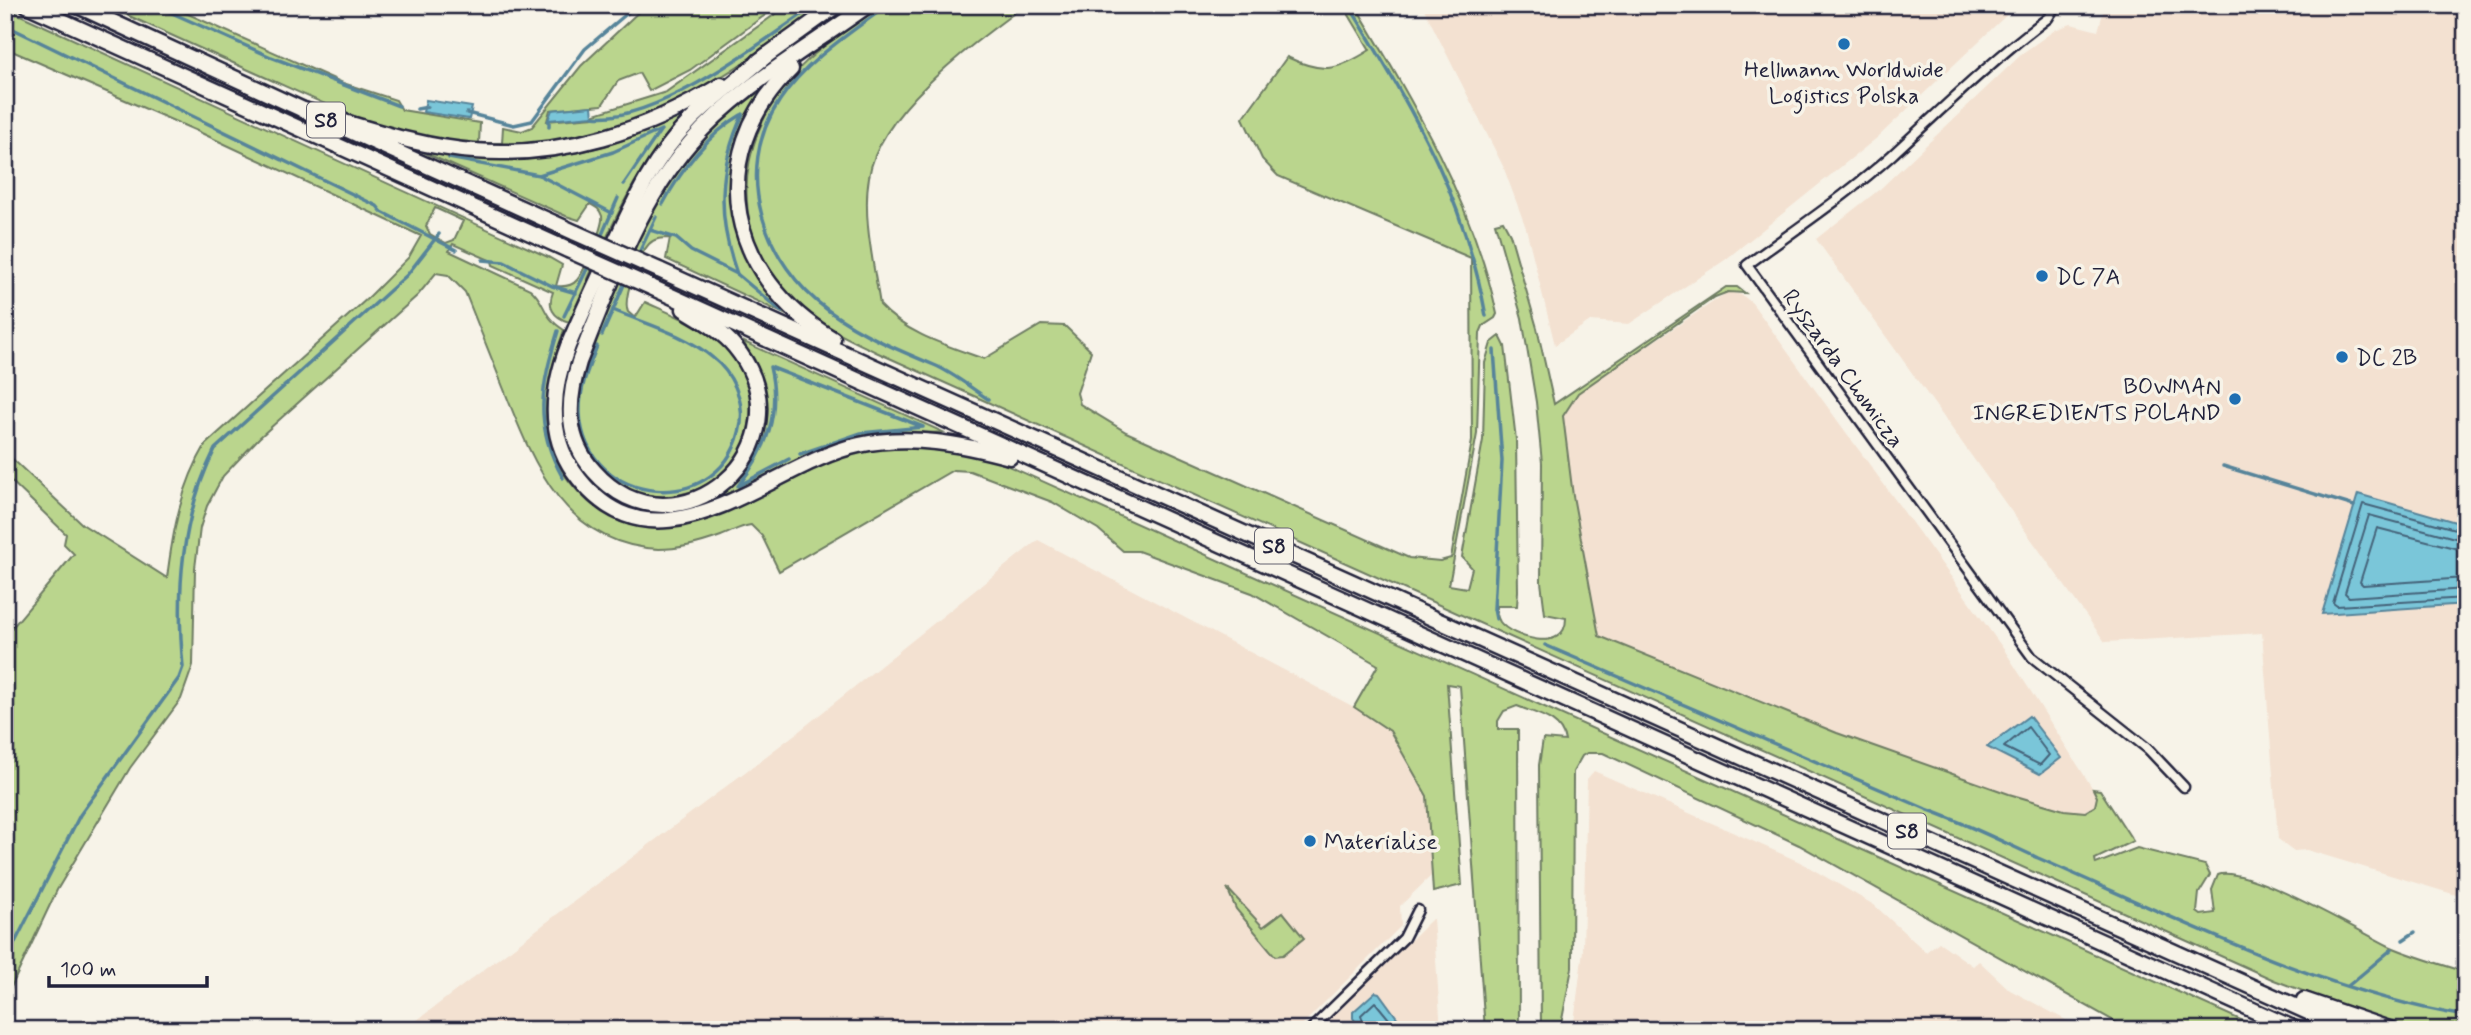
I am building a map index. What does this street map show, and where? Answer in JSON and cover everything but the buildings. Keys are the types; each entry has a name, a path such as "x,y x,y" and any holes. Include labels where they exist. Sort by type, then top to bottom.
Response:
{"highway":[{"name":"S8","path":"27,5 2297,1030"},
{"name":"S8","path":"76,5 303,110 972,408 2348,1030"},
{"path":"303,110 399,136 475,151 561,146 628,131 666,116 767,55 837,5"},
{"path":"651,287 726,337 753,376 759,402 752,443 736,473 705,495 671,505 644,503 621,494 603,481 588,464 576,444 569,418 573,383 579,362 648,204 676,160 727,107 868,5"},
{"path":"830,33 782,78 753,119 737,179 740,220 746,240 765,280 779,298 813,326 832,338 938,387 972,408"},
{"path":"767,55 691,120 660,156 635,198 567,348 558,382 554,412 556,430 573,470 588,488 609,505 630,514 656,520 684,519 716,510 840,450 871,443 908,440 955,444 1052,468"},
{"path":"2237,978 2392,1030"},
{"path":"2211,991 2280,1030"}],"street":[{"name":"Ryszarda Chomicza","path":"2056,5 2048,18 1973,77 1890,156 1812,219 1747,265 2032,657 2148,749 2184,787"},
{"path":"1310,1030 1404,938 1418,910"}],"shaded area":[{"path":"1422,5 2017,5 1878,137 1725,260 1629,324 1590,321 1555,345 1526,228 1503,166"},
{"path":"2100,5 2466,5 2466,898 2307,850 2294,851 2278,839 2262,633 2105,642 1816,239 1880,189 2024,52 2055,30 2071,24 2098,31 2103,13"},
{"path":"1728,292 1742,295 1752,303 2005,651 2093,789 2097,797 2095,807 2085,812 2064,810 2009,794 1837,733 1599,636 1573,496 1563,416 1578,393 1587,386"},
{"path":"1038,540 1354,707 1390,731 1427,796 1431,876 1400,906 1401,926 1297,1030 404,1030 798,732"},
{"path":"1594,771 1800,862 1874,905 1926,952 1939,942 1973,966 1979,961 2010,990 2084,1030 1573,1030 1583,950 1587,779"},
{"path":"1433,918 1441,1030 1320,1030"}],"green space":[{"path":"105,5 168,5 343,83 396,100 402,110 480,123 479,143 502,143 503,127 522,131 532,127 581,66 646,5 779,5 690,70 649,91 639,73 618,81 602,105 550,110 547,121 594,117 595,114 666,92 788,5 824,5 726,74 663,109 600,132 532,144 498,145 431,139 363,119"},
{"path":"851,5 855,5 749,83 668,160 639,210 574,353 563,393 565,434 581,469 606,493 637,507 670,510 703,502 732,485 754,458 765,421 766,406 762,382 754,359 744,342 943,432 888,433 843,442 811,454 744,489 697,508 647,512 626,507 593,485 580,469 570,452 564,433 561,413 561,392 566,367 623,236 655,175 699,119 784,51"},
{"path":"882,5 1025,5 932,80 890,128 876,152 869,177 867,208 880,305 890,315 942,344 984,359 1041,325 1065,326 1091,351 1077,393 1080,404 1126,432 1409,558 1440,561 1451,558 1472,441 1471,258 1278,176 1262,159 1243,118 1287,57 1311,66 1330,68 1370,50 1343,5 1355,5 1419,116 1457,193 1473,232 1497,314 1483,326 1480,333 1477,434 1449,585 1467,588 1472,568 1462,557 1483,440 1485,363 1491,343 1500,336 1505,346 1516,440 1518,591 1517,606 1496,606 1497,614 1506,628 1537,640 1557,636 1564,629 1566,618 1545,614 1541,582 1542,463 1536,402 1522,318 1495,223 1503,221 1510,234 1537,328 1554,404 1726,287 1737,287 1745,293 1728,292 1715,297 1578,393 1563,416 1573,496 1599,636 1837,733 2009,794 2064,810 2085,812 2095,806 2097,797 2093,789 2100,790 2133,841 2095,859 2096,864 2137,848 2205,865 2210,875 2199,893 2197,912 2201,915 2215,913 2212,890 2218,875 2232,874 2276,889 2398,950 2466,972 2466,1030 2412,1028 2369,1016 2274,980 876,352 820,322 803,310 778,284 761,256 750,225 746,194 749,162 759,131 774,101 795,73 826,45"},
{"path":"5,8 548,257 562,265 556,286 570,285 580,275 600,229 602,216 598,209 590,204 579,220 566,216 416,149 519,158 562,155 604,146 646,132 685,114 665,137 632,186 569,322 553,311 553,292 453,244 449,251 530,289 551,320 564,330 548,388 546,407 550,445 569,481 601,512 636,526 671,527 707,518 817,467 870,450 923,448 958,451 993,459 2263,1030 2130,1030 1799,845 1603,753 1587,753 1582,756 1573,772 1572,968 1560,1030 1541,1030 1539,765 1543,739 1565,741 1563,733 1554,722 1517,706 1504,711 1498,721 1498,729 1518,729 1519,1030 1485,1030 1460,686 1447,684 1462,885 1433,892 1427,796 1390,731 1354,707 1378,665 1252,593 1138,551 1123,551 1098,529 1052,502 970,471 953,470 779,571 762,536 751,525 699,543 667,549 627,544 600,533 577,517 558,497 542,473 516,420 465,292 448,275 436,273 418,295 259,438 223,476 207,506 200,528 195,568 193,665 181,699 130,768 57,890 5,1000 5,636 74,554 64,544 66,534 5,475 5,452 82,524 167,578 179,509 190,476 206,444 369,297 409,257 421,236 197,131 5,48","holes":["435,208 463,221 454,240 446,243 430,234 426,226"]},
{"path":"764,88 739,139 734,219 752,270 770,297 789,316 666,259 670,238 656,239 649,244 632,277 627,297 628,312 635,318 645,302 696,326 726,348 738,362 746,379 750,399 748,432 735,459 715,479 689,492 661,496 633,491 607,476 583,443 578,428 577,411 582,369 633,250 665,188 700,141"},
{"path":"1227,888 1263,927 1283,912 1304,938 1283,955 1275,956 1236,909"}],"water":[{"path":"426,100 472,107 469,119 423,112"},
{"path":"592,106 593,116 548,120 552,110"},
{"path":"2358,494 2466,525 2466,604 2322,614"},
{"path":"2029,716 2061,758 2040,774 1987,747"},
{"path":"1375,992 1379,993 1406,1030 1361,1030 1353,1018 1353,1012"}],"waterway":[{"path":"154,5 271,57 399,106"},
{"path":"467,113 514,125 532,121 585,49 637,5"},
{"path":"593,116 618,115 647,107 677,94 739,58 815,5"},
{"path":"888,5 816,60 780,100 765,128 758,157 757,186 762,215 772,243 787,268 806,291 829,311 867,335 948,372 988,399"},
{"path":"1349,5 1433,154 1464,230 1486,316"},
{"path":"5,25 377,206 382,212 456,250"},
{"path":"417,109 428,107"},
{"path":"737,274 726,233 723,193 729,153 743,114"},
{"path":"663,204 696,154 717,132 741,115"},
{"path":"549,120 549,127"},
{"path":"612,213 539,175 613,152 661,130"},
{"path":"624,184 660,131"},
{"path":"449,158 539,175"},
{"path":"600,239 618,198"},
{"path":"637,257 656,217"},
{"path":"650,230 676,238 691,251 737,274 782,312"},
{"path":"5,962 80,815 179,678 183,667 181,583 188,528 195,501 215,449 407,275 439,234"},
{"path":"483,260 504,262 552,286 576,293"},
{"path":"564,316 589,265"},
{"path":"613,310 626,280"},
{"path":"597,346 587,371 580,413 587,445 605,468 629,484 656,490 685,488 710,476 730,455 741,423 741,405 726,371 690,342 613,310 602,335"},
{"path":"558,331 547,370 543,405 547,440 563,478"},
{"path":"1494,350 1502,461 1494,609 1496,619"},
{"path":"789,459 738,486 757,459 769,430 774,400 770,367 923,427 861,433 800,454"},
{"path":"2223,466 2354,506"},
{"path":"1545,645 1969,826 2248,950 2357,990 2466,1016"},
{"path":"2403,940 2415,932"},
{"path":"2348,986 2392,949"}],"place":[{"name":"Hellmann Worldwide Logistics Polska","path":"1844,44"},
{"name":"DC 7A","path":"2042,276"},
{"name":"DC 2B","path":"2342,357"},
{"name":"BOWMAN INGREDIENTS POLAND","path":"2235,399"},
{"name":"Materialise","path":"1310,841"}]}
